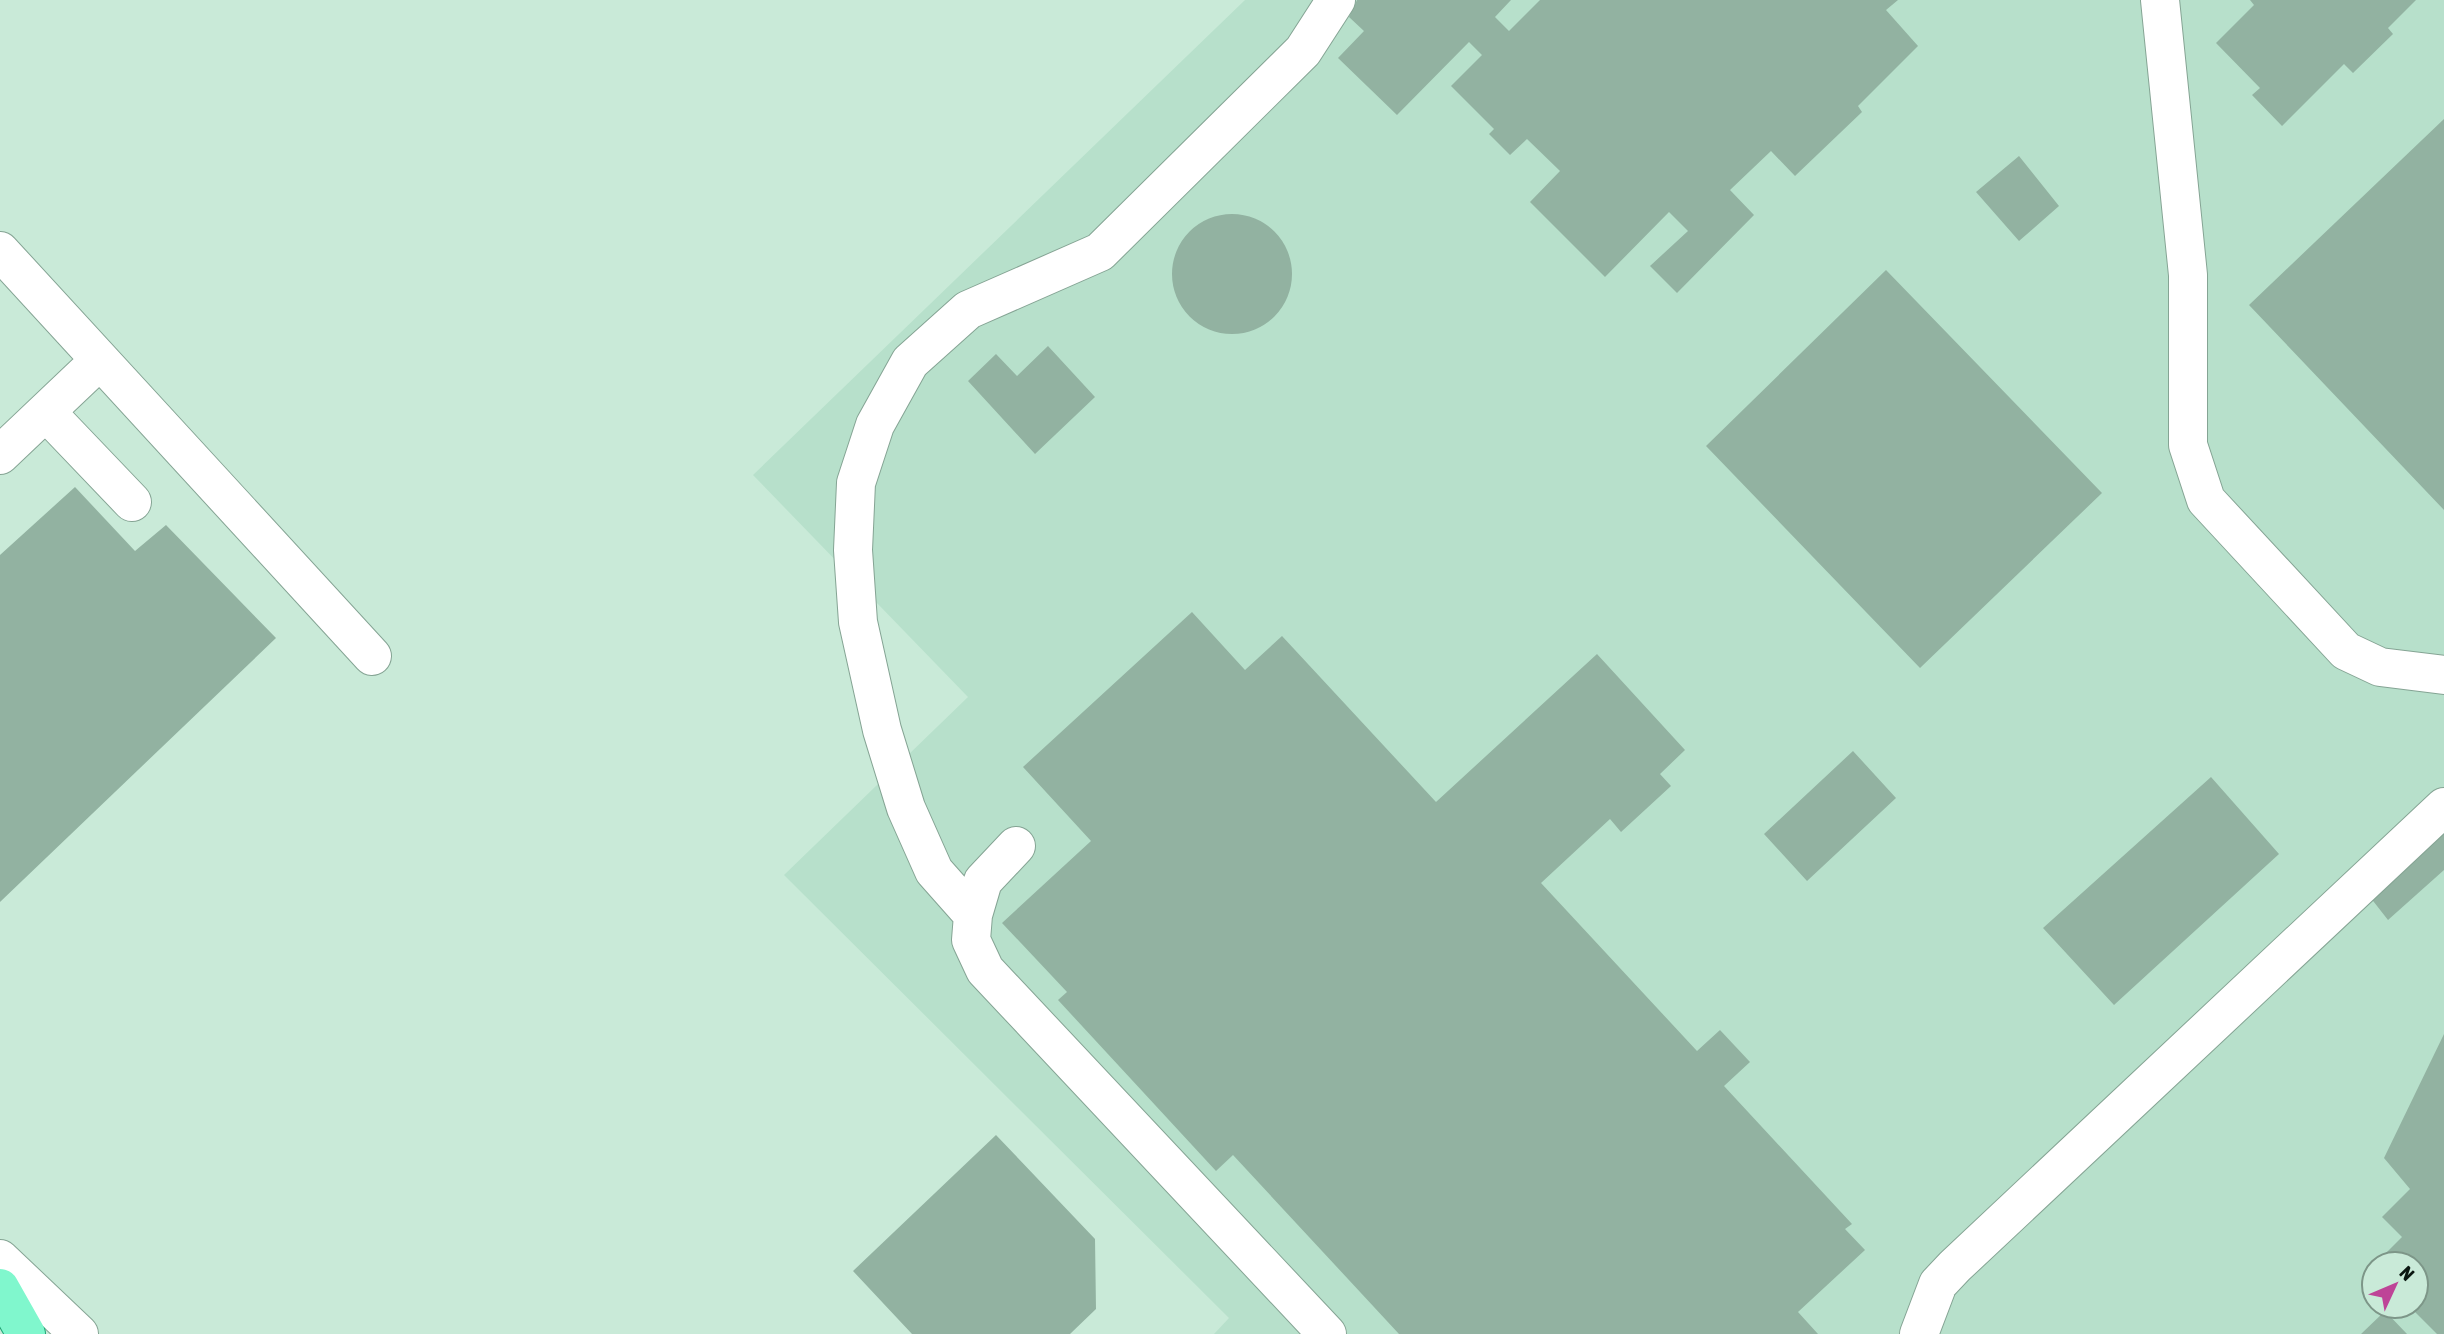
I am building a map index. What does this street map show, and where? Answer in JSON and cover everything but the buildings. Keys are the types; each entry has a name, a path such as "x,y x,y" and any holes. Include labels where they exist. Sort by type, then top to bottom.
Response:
{"main road":[{"path":"0,1288 26,1334"}],"street":[{"path":"973,915 934,871 906,808 882,730 858,622 853,550 856,483 875,425 910,362 968,310 1100,252 1303,51 1336,0"},
{"path":"2160,0 2188,275 2188,445 2206,500 2346,651 2380,667 2444,676"},
{"path":"7,274 99,361 372,656"},
{"path":"0,455 99,361"},
{"path":"46,412 132,502"},
{"path":"1919,1334 1938,1284 1955,1266 2444,807"},
{"path":"1016,846 983,881 973,915 971,940 985,970 1327,1334"},
{"path":"0,1259 79,1334"}],"shaded area":[{"path":"1245,0 2444,0 2444,1334 1214,1334 1229,1318 784,875 968,697 753,475"}]}
